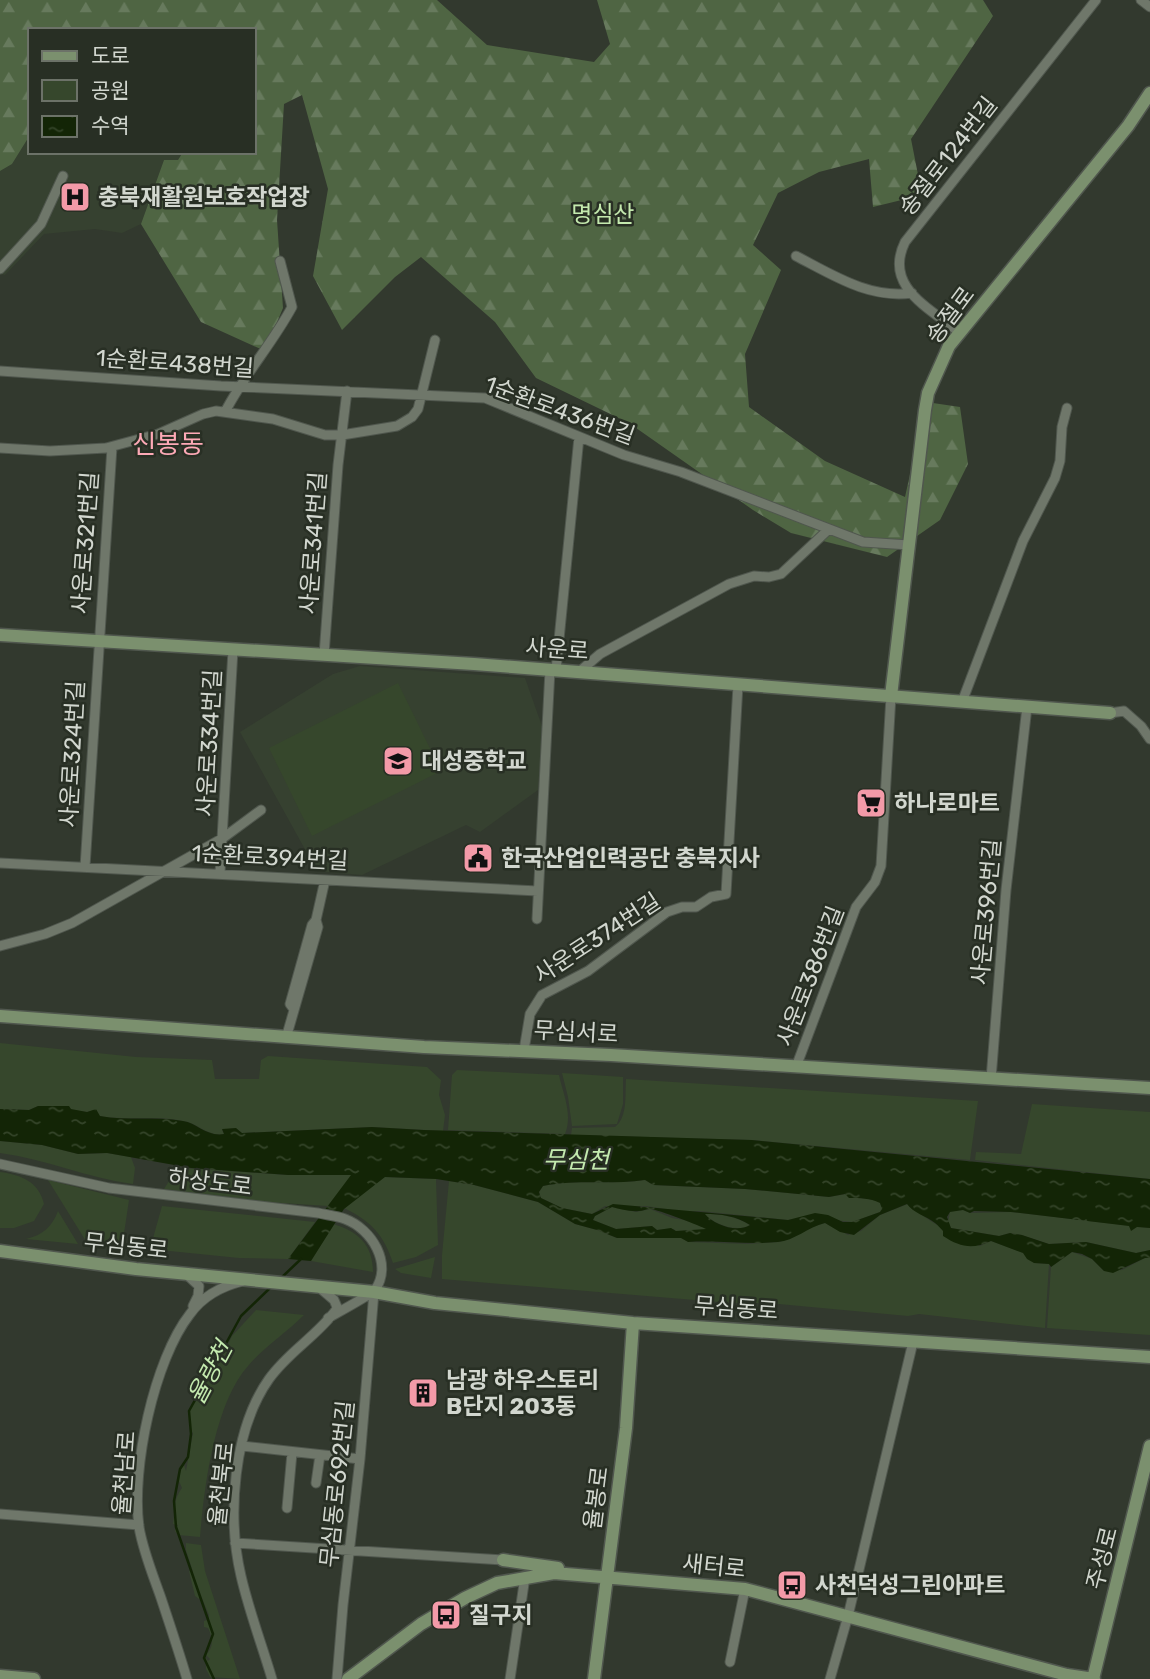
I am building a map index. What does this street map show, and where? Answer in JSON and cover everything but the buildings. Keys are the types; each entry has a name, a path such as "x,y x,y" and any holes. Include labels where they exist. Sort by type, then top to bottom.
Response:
{"street":[{"name":"송절로124번길","path":"960,333 903,283 898,265 899,254 1096,0"},
{"path":"1142,0 1150,7"},
{"name":"송절로","path":"891,696 928,393 949,346 1128,126 1150,93"},
{"path":"0,269 34,235 63,176"},
{"path":"796,256 860,288 893,295 912,293"},
{"path":"225,412 292,307 280,261"},
{"path":"0,448 51,451 112,447 158,434 216,411 273,419 325,435 342,435 405,423 418,409 435,340"},
{"name":"1순환로438번길","path":"0,371 239,387 348,391"},
{"path":"342,435 348,391"},
{"name":"1순환로436번길","path":"348,391 485,398 624,455 681,472 863,542 909,545"},
{"path":"962,702 1023,541 1055,478 1067,408"},
{"name":"사운로341번길","path":"324,655 342,435"},
{"path":"537,919 553,670 579,437"},
{"name":"사운로321번길","path":"97,642 112,447"},
{"path":"579,672 600,654 729,584 754,576 769,577 781,574 829,529"},
{"name":"사운로","path":"0,635 553,670 1110,713"},
{"name":"사운로324번길","path":"85,867 97,642"},
{"name":"사운로334번길","path":"220,873 233,650"},
{"name":"사운로374번길","path":"524,1050 530,1014 541,995 588,971 667,912 682,906 696,908 711,897 726,894 738,685"},
{"name":"사운로386번길","path":"796,1067 856,907 874,882 881,866 891,696"},
{"name":"사운로396번길","path":"991,1079 1006,890 1027,706"},
{"path":"1110,713 1124,711 1141,726 1150,739"},
{"name":"사운로334번길","path":"223,838 261,810"},
{"path":"0,946 45,934 72,923 223,838"},
{"name":"1순환로394번길","path":"0,863 538,891"},
{"path":"286,1038 318,927 316,920 325,880"},
{"name":"무심서로","path":"0,1016 150,1025 286,1038 1150,1088"},
{"name":"하상도로","path":"0,1164 109,1188 318,1213 345,1219 359,1227 379,1251 383,1266 382,1275 374,1292"},
{"name":"무심동로","path":"0,1251 186,1274 374,1292 435,1303 634,1322 1150,1357"},
{"path":"186,1274 199,1286 198,1296 190,1314"},
{"path":"190,1314 214,1292 247,1280"},
{"path":"320,1288 337,1307 328,1318"},
{"name":"율천북로","path":"272,1679 240,1576 235,1543 235,1494 242,1446 251,1411 288,1354 311,1337 328,1318 374,1292"},
{"name":"무심동로692번길","path":"337,1679 374,1292"},
{"name":"율천남로","path":"187,1679 142,1541 139,1524 142,1443 170,1346 190,1314"},
{"name":"율봉로","path":"594,1679 626,1428 634,1322"},
{"path":"830,1679 848,1616 913,1342"},
{"path":"242,1446 360,1459"},
{"name":"주성로","path":"1094,1679 1150,1446"},
{"path":"286,1508 292,1453"},
{"path":"317,1483 320,1455"},
{"path":"0,1514 139,1524"},
{"path":"235,1543 503,1560 592,1575"},
{"path":"502,1581 512,1570 509,1563 503,1560"},
{"name":"새터로","path":"348,1679 421,1624 465,1598 502,1581 554,1573 745,1589 1067,1675 1094,1679"},
{"path":"510,1679 525,1577"},
{"path":"730,1662 745,1589"},
{"path":"0,1676 34,1679"}],"shaded area":[{"name":"충북재활원보호작업장","path":"28,138 28,154 182,154 178,160 164,160 141,224 122,233 95,229 44,234 5,275 0,274 0,171 12,164"},
{"name":"대성중학교","path":"360,666 525,678 543,729 538,790 480,832 466,825 362,875 317,871 240,732 333,674"}],"green space":[{"name":"명심산","path":"0,0 437,0 487,45 594,62 610,44 597,0 983,0 993,16 911,139 922,195 873,207 869,159 819,172 778,193 753,245 781,270 745,354 749,407 825,461 905,497 926,402 960,407 968,464 940,520 887,557 791,533 753,510 629,423 536,378 495,322 421,257 395,277 342,330 313,276 328,189 302,95 284,104 277,220 283,308 265,351 201,322 141,224 164,160 178,160 182,154 256,154 256,28 28,28 28,138 12,164 0,171"},
{"path":"398,683 441,771 312,836 269,748"},
{"path":"0,1043 136,1057 212,1060 215,1079 259,1079 261,1060 268,1056 427,1067 441,1080 439,1095 445,1115 443,1131 372,1127 242,1133 235,1128 222,1130 224,1134 218,1134 183,1121 99,1116 95,1110 87,1112 38,1106 29,1110 0,1109"},
{"path":"457,1070 559,1075 568,1112 565,1134 448,1130 452,1075"},
{"path":"562,1073 623,1077 623,1104 617,1124 572,1126"},
{"path":"626,1079 978,1101 970,1160 752,1140 571,1135 572,1128 615,1127 619,1123 624,1111"},
{"path":"1032,1104 1150,1112 1150,1179 975,1160 976,1152 1021,1154"},
{"path":"0,1141 42,1145 78,1154 107,1153 131,1157 135,1168 133,1184 0,1153"},
{"path":"183,1168 288,1175 352,1175 328,1206 267,1202 164,1189 171,1178"},
{"path":"0,1172 22,1178 38,1190 44,1204 34,1221 14,1228 0,1228"},
{"path":"384,1177 436,1179 438,1245 416,1257 393,1263 375,1230 362,1218 344,1208"},
{"path":"48,1180 129,1200 122,1247 89,1246"},
{"path":"645,1180 653,1185 745,1189 829,1197 846,1194 849,1198 880,1202 882,1209 852,1222 835,1220 828,1215 788,1220 646,1206 605,1206 592,1214 562,1208 541,1198 539,1192 543,1186 556,1184"},
{"path":"449,1181 538,1202 575,1224 617,1238 681,1238 689,1242 780,1242 825,1223 848,1235 861,1231 880,1215 908,1204 942,1228 980,1246 991,1241 1024,1253 1034,1263 1049,1264 1045,1328 919,1314 908,1316 442,1279"},
{"path":"162,1206 315,1222 288,1259 239,1258 150,1249"},
{"path":"612,1207 636,1212 650,1209 706,1227 706,1230 657,1230 652,1226 616,1229 593,1220 595,1216"},
{"path":"963,1210 970,1213 1011,1212 1150,1228 1150,1250 1136,1253 1086,1242 1049,1244 1010,1233 999,1236 951,1228 948,1223 950,1211"},
{"path":"58,1211 78,1244 26,1239 46,1230"},
{"path":"704,1214 728,1216 750,1225 739,1228 726,1226"},
{"path":"333,1224 362,1240 370,1254 373,1272 311,1261"},
{"path":"1072,1252 1092,1259 1104,1271 1122,1270 1150,1258 1150,1335 1047,1328 1051,1267"},
{"path":"435,1257 431,1278 401,1273 395,1269"},
{"path":"256,1310 304,1315 254,1359 236,1382 219,1424 213,1448 204,1495 200,1537 178,1535 175,1531 178,1525 173,1524 176,1502 182,1488 179,1481 180,1466 184,1465 186,1471 193,1433 190,1430 189,1410 202,1393 208,1376 218,1365 232,1336"},
{"path":"186,1543 201,1545 205,1571 240,1679 210,1677 206,1669 206,1658 208,1661 210,1659 206,1655 212,1642 208,1628 204,1627 204,1621 209,1619 209,1615 199,1591 199,1599 195,1596"}],"water":[{"name":"무심천","path":"38,1106 69,1106 71,1109 87,1112 96,1109 100,1116 183,1121 218,1134 224,1134 222,1129 236,1128 242,1133 372,1127 752,1140 1150,1179 1150,1228 1137,1227 1131,1231 1129,1226 1011,1212 970,1213 963,1210 950,1212 947,1217 951,1228 999,1236 1010,1233 1049,1244 1086,1242 1136,1253 1150,1250 1150,1258 1113,1273 1104,1271 1092,1259 1072,1252 1051,1267 1049,1264 1034,1263 1023,1253 991,1241 972,1246 955,1243 943,1236 943,1231 936,1224 907,1204 880,1215 854,1235 840,1232 825,1223 778,1242 688,1242 681,1238 617,1238 575,1224 538,1202 474,1185 436,1179 385,1177 344,1209 311,1261 288,1259 351,1175 288,1175 191,1168 107,1153 78,1154 42,1145 0,1141 0,1109 29,1110","holes":["645,1180 653,1185 745,1189 829,1197 845,1194 849,1198 876,1201 882,1209 852,1222 843,1222 815,1213 788,1220 613,1204 592,1214 562,1208 541,1198 539,1192 543,1186 556,1184","612,1207 632,1211 650,1209 706,1229 657,1230 652,1226 616,1229 593,1220 595,1216","705,1214 728,1216 750,1225 732,1228"]}],"waterway":[{"name":"율량천","path":"280,1279 301,1259"},
{"name":"율량천","path":"214,1679 204,1658 213,1634 176,1527 174,1501 180,1469 188,1457 191,1434 189,1411 241,1316 270,1288"}],"place":[{"name":"충북재활원보호작업장","path":"75,197"},
{"name":"대성중학교","path":"398,761"},
{"name":"하나로마트","path":"871,803"},
{"name":"한국산업인력공단 충북지사","path":"478,858"},
{"name":"남광 하우스토리 B단지 203동","path":"423,1393"},
{"name":"사천덕성그린아파트","path":"792,1585"},
{"name":"질구지","path":"446,1615"}],"district":[{"name":"신봉동","path":"168,444"}]}
